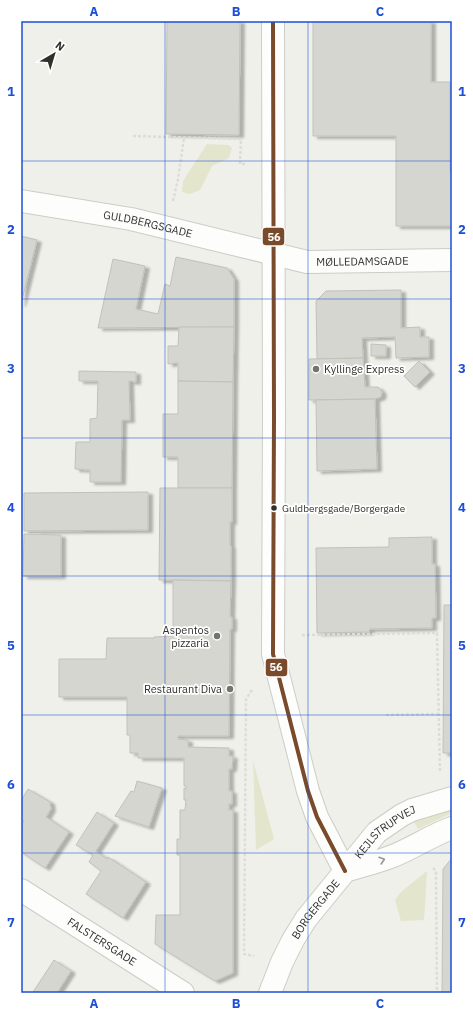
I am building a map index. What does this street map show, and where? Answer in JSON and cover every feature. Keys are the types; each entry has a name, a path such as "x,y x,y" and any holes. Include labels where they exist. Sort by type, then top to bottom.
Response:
{"street":[{"name":"BORGERGADE","path":"270,993 282,962 293,940 306,919 345,871 317,817 310,798 274,654 274,21"},
{"name":"GULDBERGSGADE","path":"21,201 131,220 274,254"},
{"name":"MØLLEDAMSGADE","path":"274,254 307,262 452,260"},
{"name":"KEJLSTRUPVEJ","path":"345,871 377,832 412,810 446,800"},
{"name":"KEJLSTRUPVEJ","path":"345,871 393,856 452,828"},
{"name":"FALSTERSGADE","path":"21,890 183,993"}],"path":[{"path":"133,136 241,139"},
{"path":"178,179 184,138"},
{"path":"274,636 437,633 439,714 446,800"},
{"path":"275,662 246,699 244,954 282,962"},
{"path":"386,715 439,714"},
{"path":"418,845 436,871 437,993"}],"green space":[{"path":"207,144 228,145 232,148 229,158 212,166 200,190 190,194 182,192 183,181"},
{"path":"253,760 274,839 256,850"},
{"path":"452,804 452,813 418,829 413,820"},
{"path":"427,871 424,920 401,921 395,900 401,892"}],"building":[{"path":"167,21 240,21 239,135 166,134"},
{"path":"313,21 431,21 431,82 450,82 450,172 452,172 452,226 396,226 396,136 313,136"},
{"path":"21,236 37,240 21,304"},
{"path":"176,257 227,268 234,279 234,327 98,328 113,259 145,266 136,309 158,314 165,284 170,286"},
{"path":"401,290 401,328 420,327 420,337 429,337 429,357 396,358 395,337 362,338 363,358 317,359 316,301 326,291"},
{"path":"179,327 234,327 233,382 178,381 178,363 168,364 168,346 178,346"},
{"path":"371,344 386,345 386,356 371,356"},
{"path":"363,358 365,387 378,387 382,392 381,397 375,399 309,400 309,359"},
{"path":"419,361 430,372 415,387 404,376"},
{"path":"79,371 136,372 136,382 129,381 130,420 122,420 121,482 90,482 90,470 75,469 76,442 90,442 90,419 97,418 98,381 79,381"},
{"path":"178,381 233,382 232,488 178,488 178,457 163,457 163,414 178,414"},
{"path":"375,399 377,469 317,471 316,400"},
{"path":"160,488 232,488 232,522 230,522 231,581 159,580"},
{"path":"148,492 148,530 24,531 24,493"},
{"path":"24,534 61,535 61,576 23,576"},
{"path":"432,537 432,564 435,564 436,618 432,618 432,628 370,629 369,632 317,633 316,548 389,547 389,538"},
{"path":"173,580 231,581 230,617 232,617 232,629 230,629 229,736 178,736 178,739 188,740 188,747 229,748 229,756 233,756 232,769 229,769 229,791 232,791 232,804 229,804 229,810 233,810 233,973 215,981 155,944 156,915 180,915 180,855 177,855 177,839 180,839 180,810 185,810 186,800 184,800 184,788 186,789 186,786 184,786 184,758 138,758 138,753 130,753 130,735 127,735 127,697 59,697 59,659 106,659 107,638 154,638 173,636"},
{"path":"444,605 452,605 452,753 443,753"},
{"path":"137,781 162,788 149,827 115,816 131,791 134,792"},
{"path":"28,789 50,802 51,809 46,817 69,832 45,868 21,852 21,826 24,821 21,819 21,801"},
{"path":"97,812 114,823 96,851 107,859 108,857 146,882 123,918 86,894 101,871 89,862 93,855 76,845"},
{"path":"452,858 452,993 442,993 443,869"},
{"path":"54,960 71,971 57,993 33,992"}],"transit line":[{"name":"56","path":"273,21 273,654 308,791 317,817 345,871"}],"place":[{"name":"Kyllinge Express","path":"316,369"},
{"name":"Guldbergsgade/Borgergade","path":"274,508"},
{"name":"Aspentos pizzaria","path":"217,636"},
{"name":"Restaurant Diva","path":"230,689"}]}
